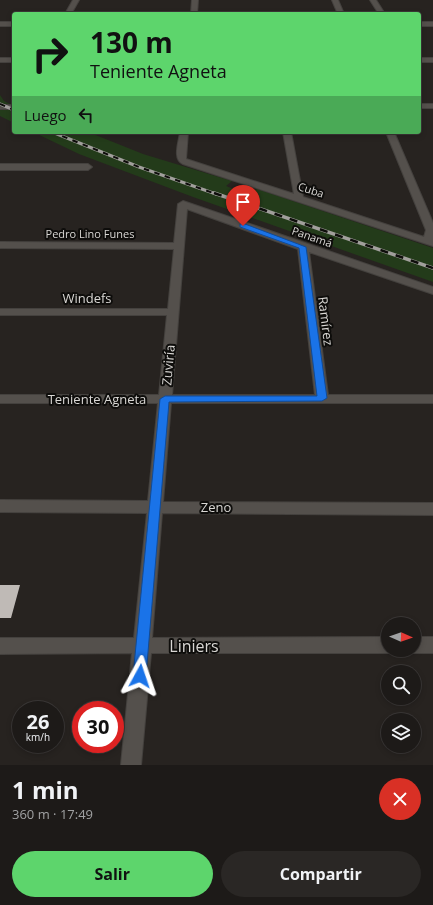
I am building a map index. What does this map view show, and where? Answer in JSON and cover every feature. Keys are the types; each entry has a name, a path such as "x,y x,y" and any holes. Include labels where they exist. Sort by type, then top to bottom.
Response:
{"street":[{"path":"69,12 76,0"},
{"path":"194,12 195,0"},
{"path":"335,0 339,12"},
{"path":"373,0 381,12"},
{"path":"0,24 12,24"},
{"path":"421,24 433,24"},
{"path":"0,60 12,60"},
{"path":"421,60 433,60"},
{"path":"0,106 12,106"},
{"path":"421,106 433,106"},
{"name":"Cuba","path":"184,134 181,157 182,160 430,242"},
{"path":"287,134 299,199"},
{"path":"391,134 431,230 430,242"},
{"path":"0,167 88,167"},
{"name":"Zuviría","path":"131,765 183,204"},
{"name":"Panamá","path":"183,204 433,291"},
{"name":"Pedro Lino Funes","path":"0,245 179,246"},
{"name":"Ramírez","path":"303,247 322,398"},
{"name":"Windefs","path":"0,312 173,312"},
{"name":"Teniente Agneta","path":"0,399 433,399"},
{"name":"Zeno","path":"0,506 433,509"},
{"name":"Liniers","path":"0,646 381,645"},
{"path":"421,645 433,645"}],"green space":[{"path":"0,95 4,101 12,105 12,122 0,116"},
{"path":"37,134 93,134 143,154 232,181 226,186 246,194 257,189 433,248 433,282 193,197 79,154"}],"building":[{"path":"0,585 20,585 11,618 0,618"}],"railway":[{"path":"0,104 12,109"},
{"path":"57,134 139,167 216,194"},
{"path":"214,193 433,268"}],"route":[{"path":"140,676 165,399 322,398 303,247 243,226"}]}
